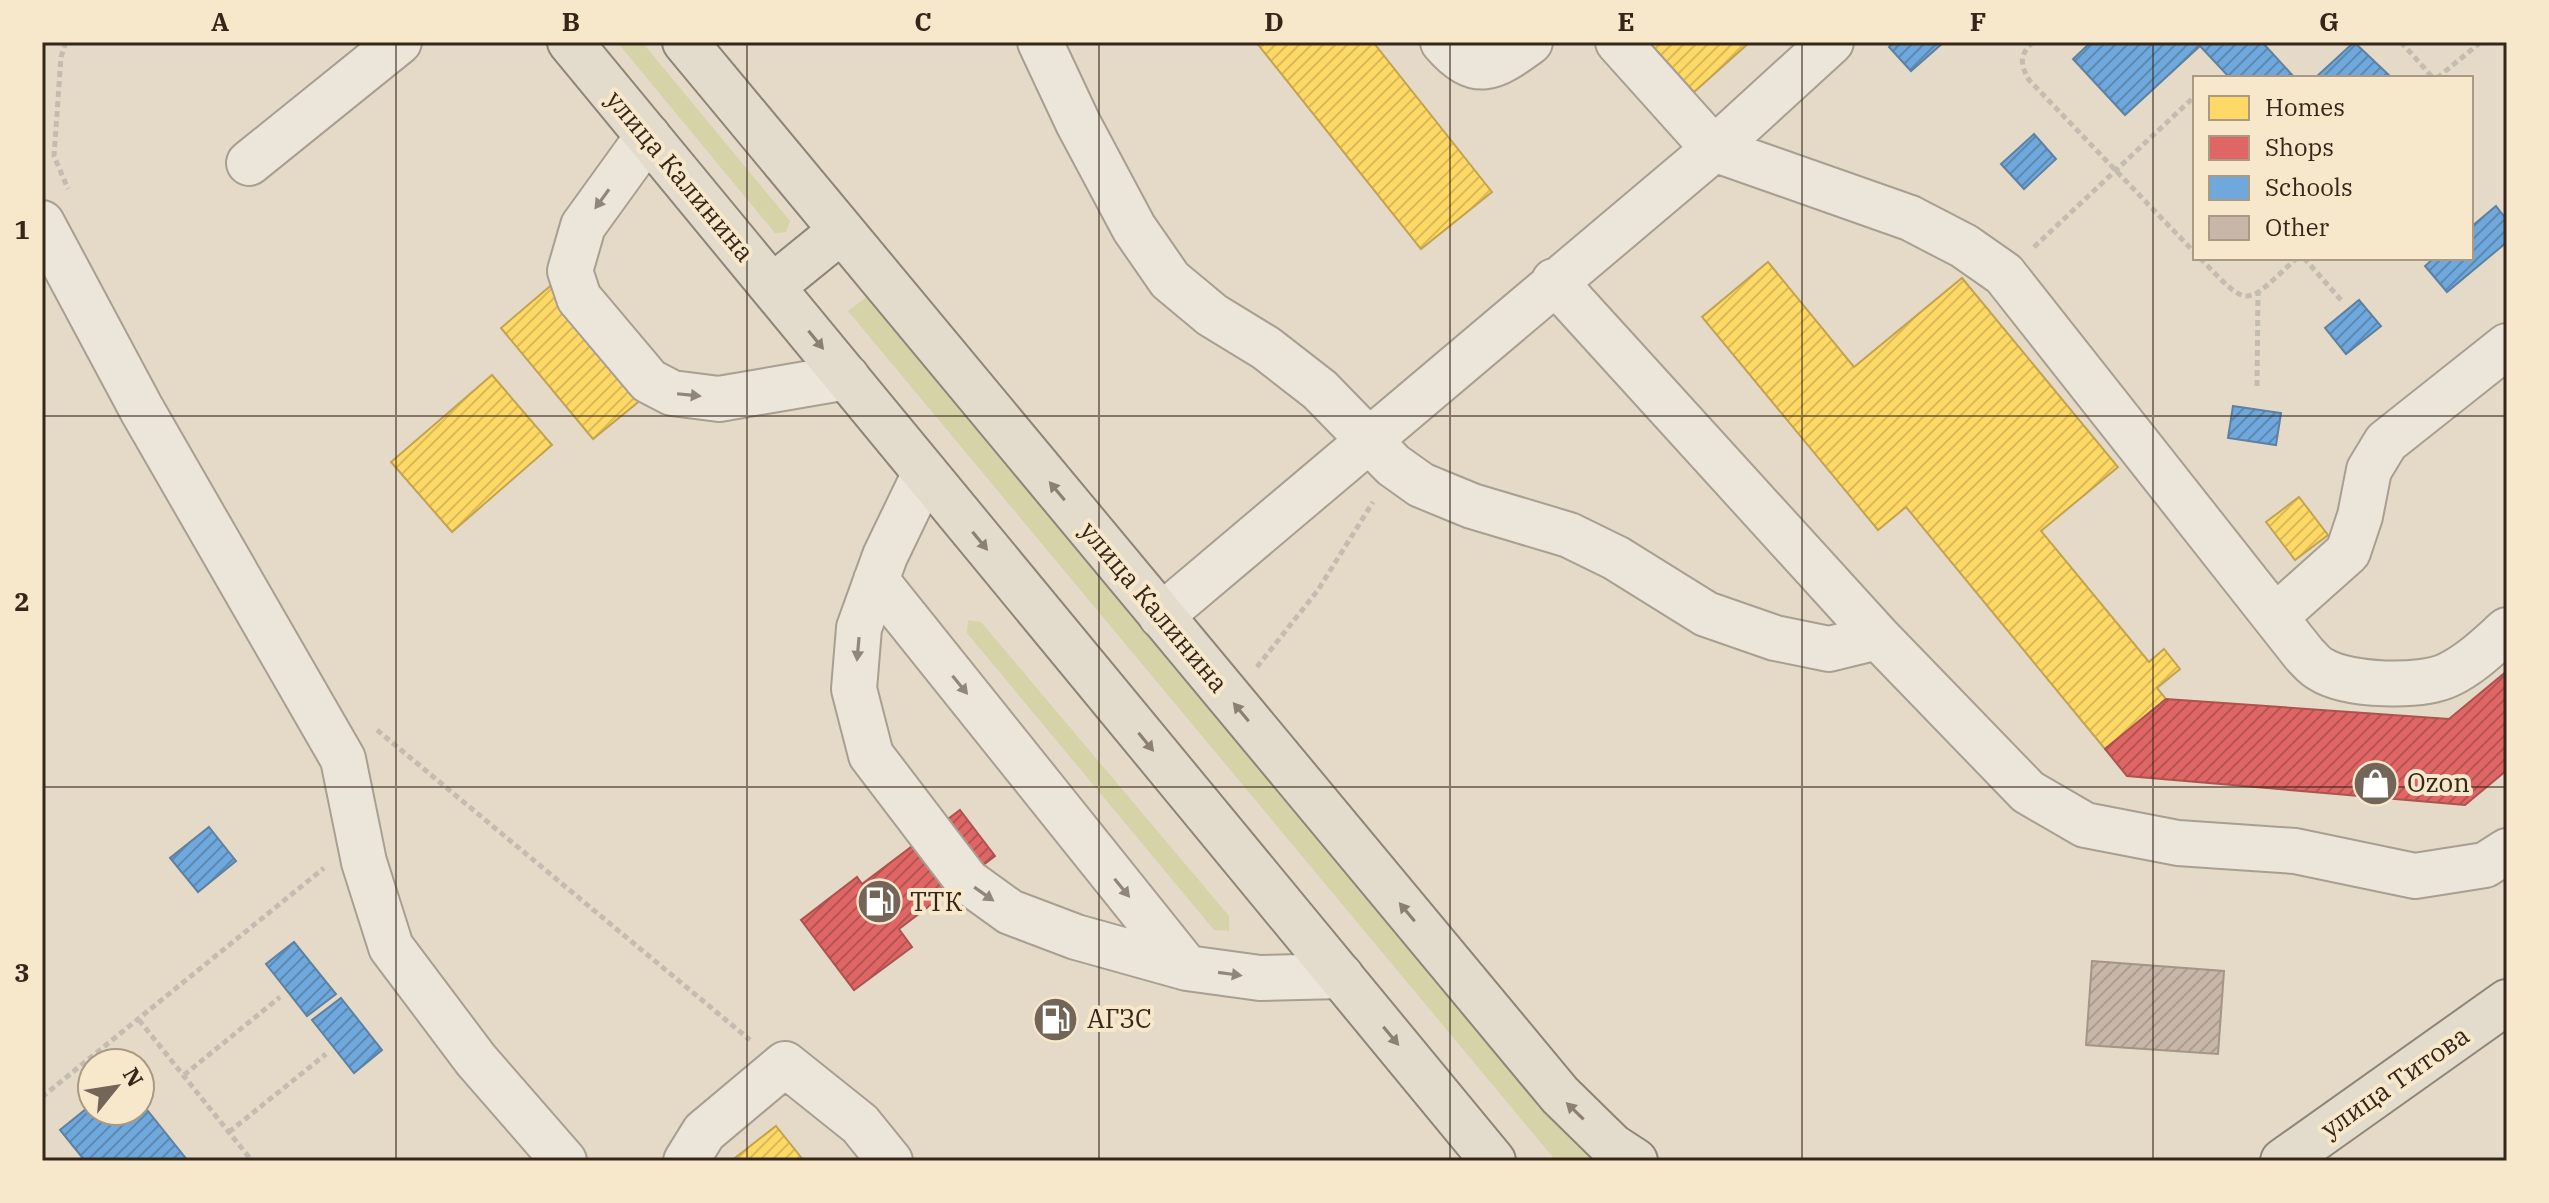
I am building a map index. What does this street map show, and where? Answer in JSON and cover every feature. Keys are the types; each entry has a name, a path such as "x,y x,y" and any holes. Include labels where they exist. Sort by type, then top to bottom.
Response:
{"main road":[{"name":"улица Калинина","path":"570,42 1493,1161"},
{"name":"улица Калинина","path":"685,42 1560,1095 1612,1146 1635,1161"},
{"path":"772,287 841,231"},
{"name":"улица Титова","path":"2283,1161 2506,1003"}],"lane":[{"path":"249,163 399,42"},
{"path":"1040,42 1078,123 1134,228 1170,280 1212,315 1266,348 1309,382 1421,485 1472,506 1569,535 1616,558 1706,614 1775,638 1829,649 1878,637"},
{"path":"1443,42 1467,66 1481,67 1495,64 1530,42"},
{"path":"1618,42 1714,149 1910,218 1964,246 2004,274 2320,670 2343,679 2421,684 2447,676 2471,662 2507,630"},
{"path":"1161,616 1382,451 1554,281 1714,149 1831,42"},
{"path":"648,136 583,226 570,271 579,298 649,381 672,393 719,399 847,377"},
{"path":"58,212 142,410 343,759 359,839 391,947 476,1060 564,1161"},
{"path":"1554,281 1878,637 2028,792 2085,825 2178,843 2295,851 2415,876 2485,865 2507,851"},
{"path":"2275,617 2348,552 2360,516 2369,470 2386,442 2504,355"},
{"path":"925,473 876,580 859,628 854,689 871,755 967,881 1010,912 1076,937 1187,968 1260,978 1341,976"},
{"path":"876,580 1187,968"},
{"path":"686,1161 704,1132 785,1064 860,1124 890,1161"}],"path":[{"path":"58,212 54,156 61,57 66,42"},
{"path":"2033,42 2023,51 2021,67 2029,80 2193,251"},
{"path":"2401,42 2433,76"},
{"path":"2438,76 2481,42"},
{"path":"2004,274 2193,98"},
{"path":"2202,260 2235,295 2258,294 2295,260"},
{"path":"2306,260 2341,300"},
{"path":"2257,386 2258,294"},
{"path":"1256,667 1318,590 1382,451"},
{"path":"370,724 652,961 785,1064"},
{"path":"42,1097 359,839"},
{"path":"184,1075 280,997"},
{"path":"139,1020 252,1161"},
{"path":"229,1132 326,1054"}],"shaded area":[{"path":"617,42 642,42 790,221 786,232 775,233"},
{"path":"872,293 1595,1161 1556,1161 848,311"},
{"path":"968,620 981,622 1229,916 1229,931 1214,930 967,633"}],"building: Homes":[{"path":"1256,42 1373,42 1492,192 1421,249"},
{"path":"1649,42 1750,42 1694,92"},
{"path":"1768,262 1854,367 1962,278 2118,467 2041,531 2149,662 2164,649 2180,669 2157,688 2166,699 2105,749 1906,507 1878,530 1702,317"},
{"path":"555,282 648,394 593,439 501,328"},
{"path":"492,375 552,445 452,532 391,462"},
{"path":"2299,497 2328,535 2295,560 2266,522"},
{"path":"776,1126 804,1161 731,1161"}],"building: Shops":[{"path":"2507,671 2507,770 2465,805 2127,776 2105,749 2166,699 2449,719"},
{"name":"ТТК","path":"960,810 995,856 899,929 912,947 854,990 801,920 857,877 862,884"}],"building: Schools":[{"path":"1894,42 1944,42 1911,71 1889,47"},
{"path":"2091,42 2262,42 2293,76 2228,76 2200,46 2125,115 2073,59"},
{"path":"2354,42 2390,76 2317,76"},
{"path":"2034,134 2056,159 2024,189 2001,164"},
{"path":"2496,206 2507,220 2507,242 2447,292 2425,266 2432,260 2473,260 2473,225"},
{"path":"2359,300 2381,326 2346,354 2325,328"},
{"path":"2233,406 2281,413 2276,445 2228,438"},
{"path":"209,827 236,861 198,892 170,858"},
{"path":"294,942 336,994 307,1016 266,964"},
{"path":"341,998 382,1050 354,1073 312,1020"},
{"path":"76,1117 76,1127 156,1127 156,1121 188,1161 85,1161 60,1130"}],"building: Other":[{"path":"2092,961 2224,971 2218,1054 2086,1045"}],"place":[{"name":"Ozon","path":"2376,783"},
{"name":"ТТК","path":"879,902"},
{"name":"АГЗС","path":"1056,1019"}]}
